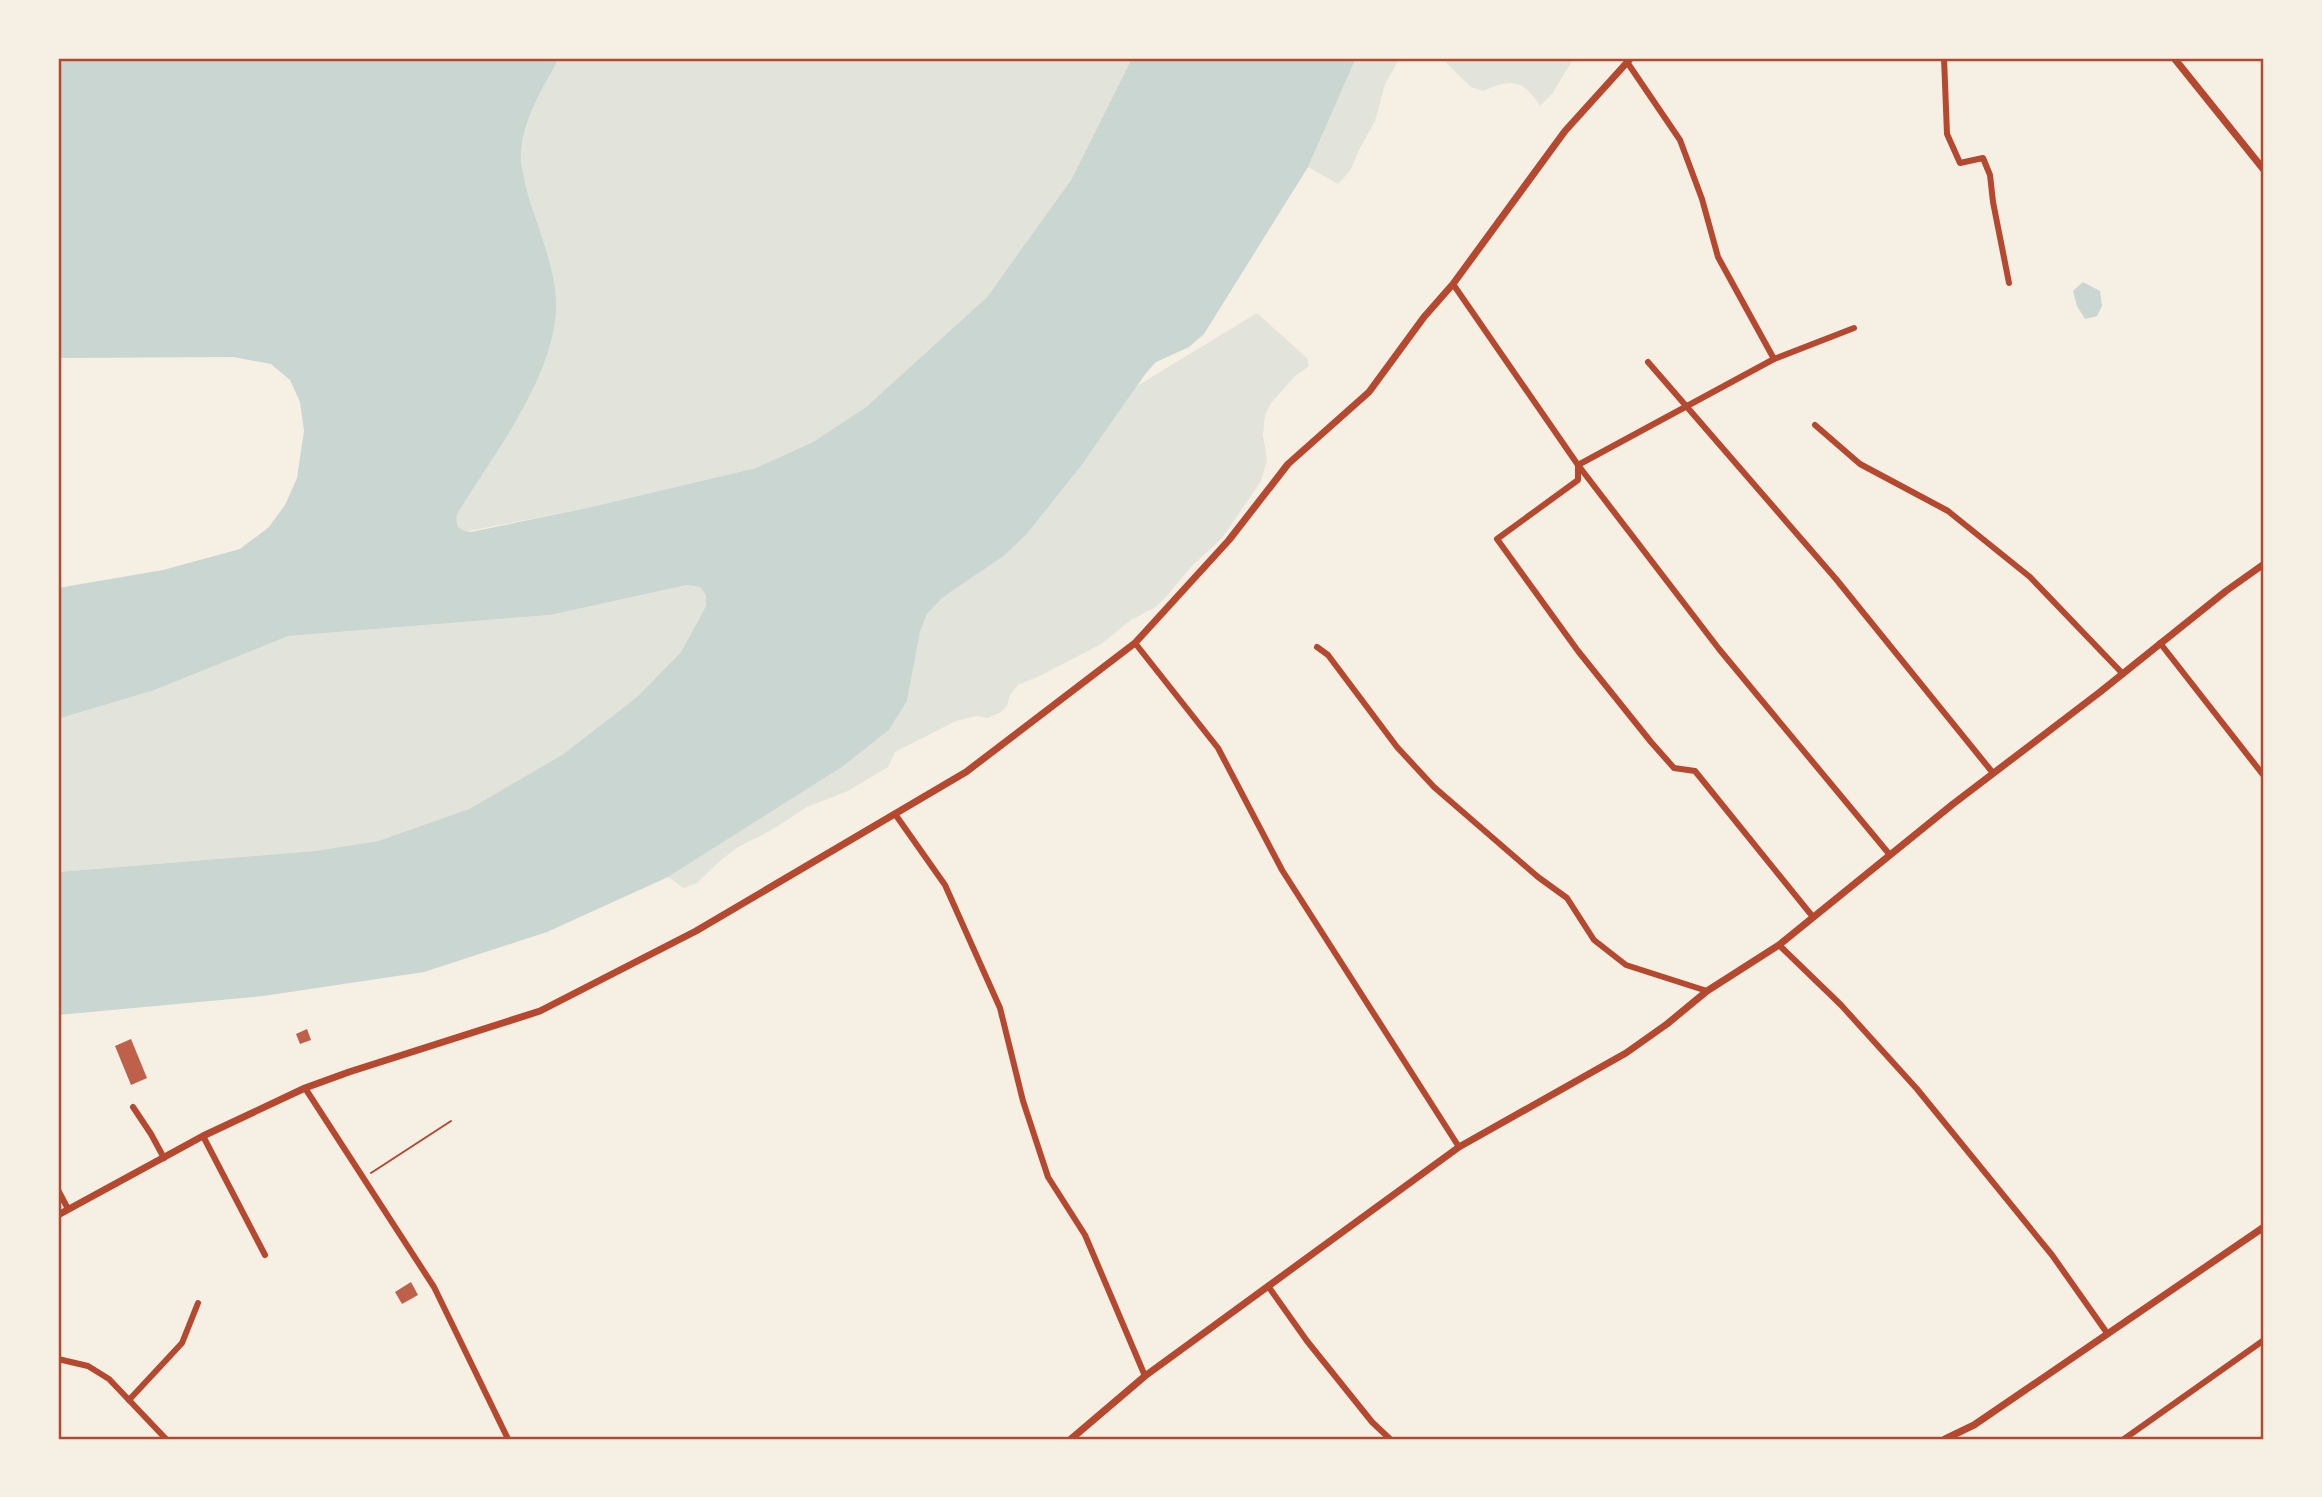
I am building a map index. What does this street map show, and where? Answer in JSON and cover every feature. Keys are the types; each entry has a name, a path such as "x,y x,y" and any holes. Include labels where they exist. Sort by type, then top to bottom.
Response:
{"street":[{"path":"1944,58 1947,134 1960,163 1983,158 1990,175 2009,283"},
{"path":"2174,58 2264,170"},
{"path":"58,1215 203,1136 305,1088 540,1011 696,931 966,772 1135,643 1229,540 1288,464 1368,392 1424,317 1453,284 1565,131 1629,60 1680,140 1702,199 1718,257 1774,359"},
{"path":"1453,284 1578,465 1719,649 1891,855"},
{"path":"1578,465 1774,359 1854,328"},
{"path":"1648,362 1836,579 1993,773"},
{"path":"1815,425 1860,464 1948,511 2030,577 2123,674"},
{"path":"1578,465 1578,480 1497,539 1578,651 1651,742 1674,768 1695,771 1813,917"},
{"path":"1071,1439 1145,1376 1459,1147 1626,1053 1707,991 1779,945 1993,773 2264,564"},
{"path":"1135,643 1218,748 1282,870 1459,1147"},
{"path":"2160,643 2264,776"},
{"path":"1317,647 1328,655 1397,747 1434,787 1538,877 1567,898 1594,940 1626,965 1707,991"},
{"path":"895,814 945,885 1000,1009 1023,1101 1048,1177 1085,1235 1145,1376"},
{"path":"1779,945 1842,1005 1917,1089 2052,1255 2107,1334"},
{"path":"305,1088 435,1287 508,1439"},
{"path":"133,1107 164,1158"},
{"path":"203,1136 265,1255"},
{"path":"58,1190 68,1209"},
{"path":"1945,1439 1974,1425 2264,1227"},
{"path":"1268,1286 1307,1341 1372,1422 1390,1439"},
{"path":"129,1400 182,1343 198,1303"},
{"path":"2124,1439 2264,1340"},
{"path":"58,1359 77,1362 99,1372 166,1439"}],"path":[{"path":"365,1178 452,1121"}],"shaded area":[{"path":"58,58 559,58 532,110 521,152 527,190 554,286 556,306 553,333 534,387 520,414 457,514 459,527 471,532 756,468 813,442 866,407 987,297 1071,180 1132,58 1356,58 1308,167 1204,334 1189,347 1156,362 1146,373 1081,466 1026,535 1005,555 942,598 927,614 920,632 907,701 889,730 842,767 668,877 547,932 424,972 263,996 58,1015 58,872 315,851 378,841 469,809 562,755 637,697 681,652 706,606 706,595 700,587 687,585 550,615 288,636 154,690 58,719 58,588 163,570 240,549 269,527 285,505 297,478 304,431 300,402 290,380 271,364 233,357 58,358"},
{"path":"559,58 1132,58 1071,180 987,297 866,407 813,442 756,468 587,508 464,532 457,524 457,514 533,212 522,170 524,136 533,109"},
{"path":"1356,58 1400,58 1385,84 1375,121 1350,171 1338,184 1308,167"},
{"path":"1441,58 1574,58 1552,94 1540,106 1528,90 1516,84 1501,84 1483,91 1471,87"},
{"path":"2083,282 2100,291 2102,306 2097,316 2085,319 2077,306 2073,291"},
{"path":"1257,313 1307,358 1309,366 1295,376 1271,403 1265,415 1263,435 1267,460 1261,481 1222,538 1192,566 1164,599 1101,644 1018,685 1001,712 988,718 976,716 956,721 895,752 888,767 848,791 807,807 770,831 738,847 697,883 684,888 668,877 842,767 889,730 907,701 920,632 927,614 942,598 1005,555 1026,535 1081,466 1137,386"},
{"path":"687,585 700,587 706,595 706,606 681,652 637,697 562,755 469,809 378,841 315,851 58,872 58,719 288,636 550,615"}],"building":[{"path":"307,1029 311,1040 300,1044 296,1034"},
{"path":"131,1039 147,1078 131,1085 115,1046"},
{"path":"411,1282 418,1295 402,1304 395,1292"}]}
